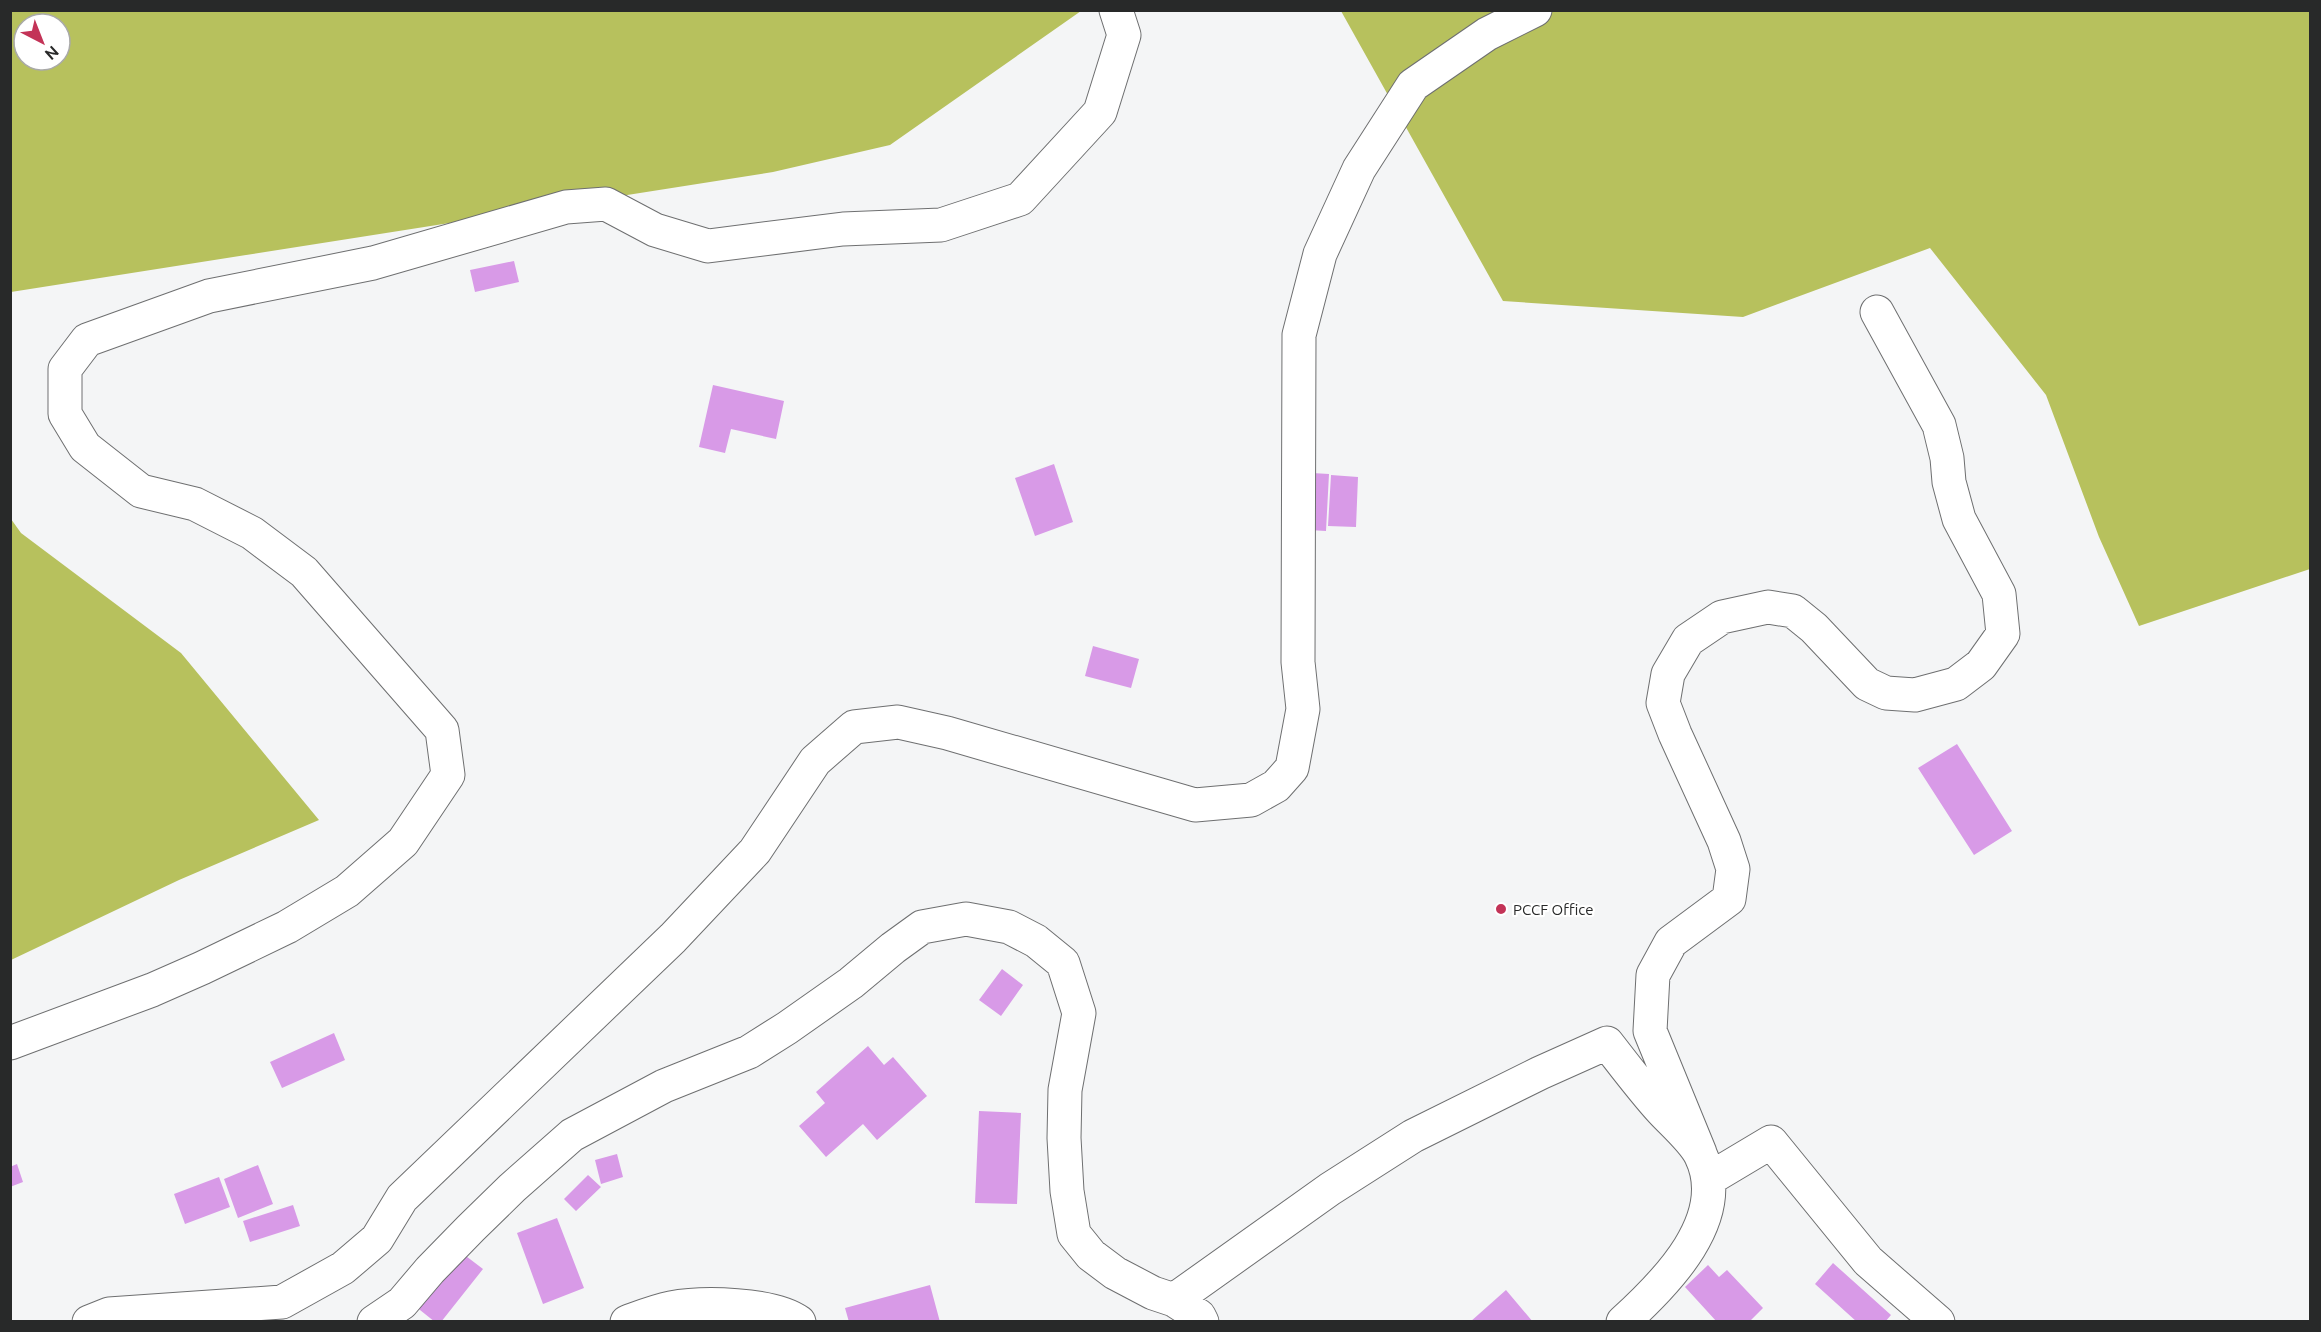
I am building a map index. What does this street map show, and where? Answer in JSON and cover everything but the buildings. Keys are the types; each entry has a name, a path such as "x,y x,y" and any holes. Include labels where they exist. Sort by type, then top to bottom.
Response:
{"street":[{"path":"10,1043 182,977 287,927 347,891 403,842 448,775 442,730 304,572 252,533 195,504 141,491 85,447 65,414 65,369 87,340 209,296 373,263 566,207 606,204 655,230 708,246 843,229 941,225 1020,199 1100,112 1124,35 1116,10"},
{"path":"99,1318 282,1302 343,1268 377,1239 402,1198 682,929 755,851 815,761 854,728 898,722 947,733 1195,806 1251,800 1276,786 1292,768 1304,709 1298,662 1299,335 1320,254 1359,169 1413,85 1487,34 1535,10"},
{"path":"1623,1322 1646,1301 1680,1262 1704,1220 1705,1166 1650,1032 1653,975 1671,942 1729,899 1733,869 1724,841 1675,734 1664,703 1668,674 1688,640 1722,616 1768,607 1793,611 1814,628 1867,684 1886,693 1915,695 1956,684 1981,665 2003,634 1999,594 1959,519 1949,482 1947,458 1939,425 1877,312"},
{"path":"374,1322 402,1303 430,1269 495,1204 572,1135 663,1086 749,1052 851,983 922,927 966,919 1009,927 1036,941 1063,963 1079,1012 1065,1090 1064,1138 1067,1191 1074,1234 1091,1255 1115,1273 1153,1293 1174,1300 1199,1316 1202,1322"},
{"path":"1174,1300 1330,1189 1413,1136 1540,1073 1607,1043 1705,1166"},
{"path":"1705,1166 1770,1142 1868,1261 1938,1322"},
{"path":"627,1322 672,1308 734,1305 789,1315 799,1322"},
{"path":"99,1318 141,1322"}],"green space":[{"path":"11,11 1081,11 890,145 773,172 11,292"},
{"path":"1341,11 2310,11 2310,569 2139,626 2099,537 2046,395 1930,248 1743,317 1503,301"},
{"path":"11,519 21,533 181,653 319,820 179,880 11,960"}],"place":[{"name":"PCCF Office","path":"1501,909"}]}
